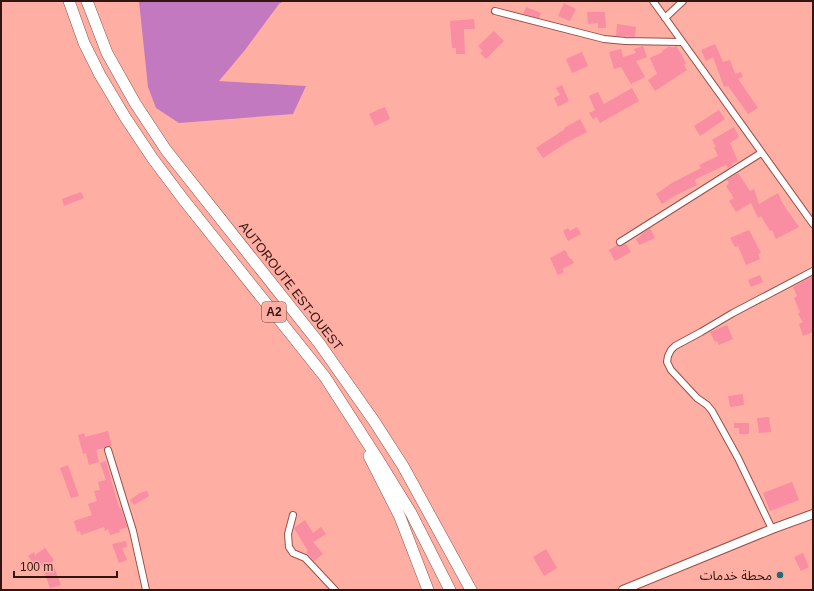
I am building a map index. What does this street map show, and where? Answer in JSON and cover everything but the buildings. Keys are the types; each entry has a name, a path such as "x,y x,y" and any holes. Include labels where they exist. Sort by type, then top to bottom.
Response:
{"highway":[{"name":"A2","path":"69,1 84,43 100,75 125,117 153,159 325,377 380,461 411,513 450,590"},
{"name":"AUTOROUTE EST-OUEST","path":"87,1 107,53 135,102 166,150 319,343 374,421 403,466 471,590"},
{"path":"343,405 400,517 428,590"}],"main road":[{"path":"623,590 772,529 813,514"}],"street":[{"path":"653,1 760,153 813,224"},
{"path":"665,18 684,1"},
{"path":"495,11 604,39 625,42 681,42"},
{"path":"620,242 760,153"},
{"path":"772,529 738,458 712,411 707,405 697,398 671,370 667,362 668,356 675,346 733,313 813,271"},
{"path":"108,450 134,531 146,590"},
{"path":"293,515 288,534 289,547 293,553 305,558 335,590"}],"shaded area":[{"path":"139,1 284,1 279,4 245,50 219,81 306,86 293,114 179,123 156,108 148,87"}],"place":[{"name":"محطة خدمات","path":"780,575"}]}
